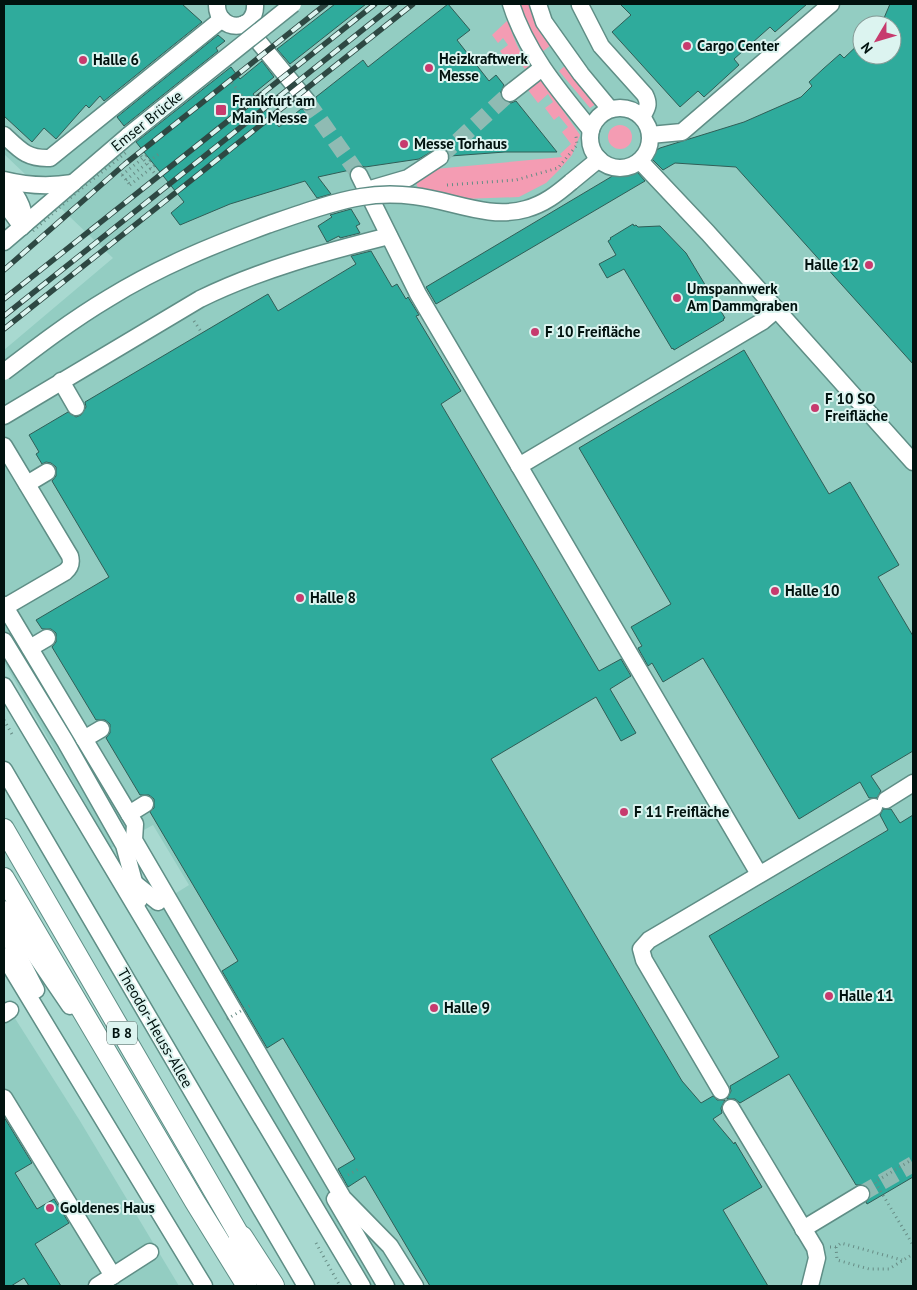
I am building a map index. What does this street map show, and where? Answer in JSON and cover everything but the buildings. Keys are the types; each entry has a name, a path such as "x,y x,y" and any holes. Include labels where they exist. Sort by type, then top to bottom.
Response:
{"highway":[{"name":"Theodor-Heuss-Allee","path":"241,1238 272,1286"}],"main road":[{"name":"Theodor-Heuss-Allee","path":"4,829 241,1238 278,1286"},
{"name":"B 8","path":"4,878 195,1202 248,1286"}],"street":[{"path":"4,135 23,153 36,159 50,158 220,12 232,26 244,24 252,17 255,4"},
{"name":"Emser Brücke","path":"4,242 129,135 292,4"},
{"path":"511,4 516,20 542,68 584,132 599,160 606,165 623,168 632,166 640,161 650,145 648,126 642,117 627,108 610,109 602,114 584,132"},
{"path":"538,4 544,22 581,74 610,109"},
{"path":"582,4 580,6 602,46 648,101 648,107 642,117"},
{"path":"650,135 682,132 831,4"},
{"path":"244,24 307,101"},
{"path":"510,93 542,68"},
{"path":"367,190 408,178 440,156"},
{"path":"4,372 64,326 144,278 226,240 294,215 361,197 384,195 415,196 490,212 508,213 525,210 555,195 599,160"},
{"path":"640,161 708,233 913,462"},
{"path":"359,175 418,294 759,874"},
{"path":"4,180 34,186 73,183"},
{"path":"4,180 22,205 23,225"},
{"path":"4,202 23,225"},
{"path":"4,416 200,299 223,288 335,249 389,236"},
{"path":"519,466 763,321 776,310"},
{"path":"61,381 76,407"},
{"path":"4,446 72,562 66,572 4,606 135,824 134,840 343,1198 390,1246 415,1286"},
{"path":"27,484 46,472"},
{"path":"30,648 47,638"},
{"path":"4,641 65,741 124,845 386,1286"},
{"path":"4,686 362,1286"},
{"path":"84,739 101,729"},
{"name":"Theodor-Heuss-Allee","path":"4,770 306,1286"},
{"path":"721,1091 644,960 641,949 648,940 913,783"},
{"path":"129,814 146,804"},
{"path":"124,845 144,919"},
{"path":"108,859 158,902"},
{"path":"4,909 150,1125"},
{"path":"4,928 98,1112"},
{"path":"4,956 204,1286"},
{"path":"4,1098 113,1276"},
{"path":"731,1108 815,1248 817,1258 810,1286"},
{"path":"804,1229 862,1194"},
{"path":"97,1286 150,1252"}],"path":[{"path":"232,83 247,102"},
{"path":"233,94 237,90"},
{"path":"236,98 241,94"},
{"path":"442,185 516,180 558,168 584,132"},
{"path":"126,180 161,152"},
{"path":"147,155 122,174 126,180 130,185 155,165"},
{"path":"141,156 155,174"},
{"path":"227,1019 251,1005"},
{"path":"913,1159 875,1182 913,1244"},
{"path":"841,1243 902,1261"},
{"path":"836,1247 837,1260 869,1269 889,1269 913,1254"}],"shaded area":[{"path":"4,4 913,4 913,1286 372,1286 149,910 189,885 153,825 111,848 4,662 4,350 113,258 4,154"},
{"path":"520,4 530,4 551,45 542,52 529,32"},
{"path":"508,20 522,55 529,66 525,69 515,58 509,63 500,51 508,45 503,38 498,43 492,35"},
{"path":"566,65 597,103 590,108 559,71"},
{"path":"541,79 580,135 572,155 546,183 519,197 463,199 420,193 416,183 435,169 562,157 560,154 571,144 562,132 568,127 559,116 554,120 545,108 553,102 548,94 538,103 528,90"},
{"path":"620,125 629,128 632,137 629,146 620,149 611,146 608,137 611,128"},
{"path":"4,1001 80,1121 179,1286 4,1286"}],"tunnel":[{"path":"440,157 510,93"},
{"path":"307,101 359,175"},
{"path":"861,1194 913,1164"}],"railway":[{"path":"4,270 125,164 326,4"},
{"path":"4,299 375,4"},
{"path":"4,316 395,4"},
{"path":"4,329 413,4"}],"place":[{"name":"Cargo Center","path":"687,46"},
{"name":"Halle 6","path":"83,60"},
{"name":"Heizkraftwerk Messe","path":"429,68"},
{"name":"Frankfurt am Main Messe","path":"221,110"},
{"name":"Messe Torhaus","path":"404,144"},
{"name":"Halle 12","path":"869,265"},
{"name":"Umspannwerk Am Dammgraben","path":"677,298"},
{"name":"F 10 Freifläche","path":"535,332"},
{"name":"F 10 SO Freifläche","path":"815,408"},
{"name":"Halle 10","path":"775,591"},
{"name":"Halle 8","path":"300,598"},
{"name":"F 11 Freifläche","path":"624,812"},
{"name":"Halle 11","path":"829,996"},
{"name":"Halle 9","path":"434,1008"},
{"name":"Goldenes Haus","path":"50,1208"}]}
